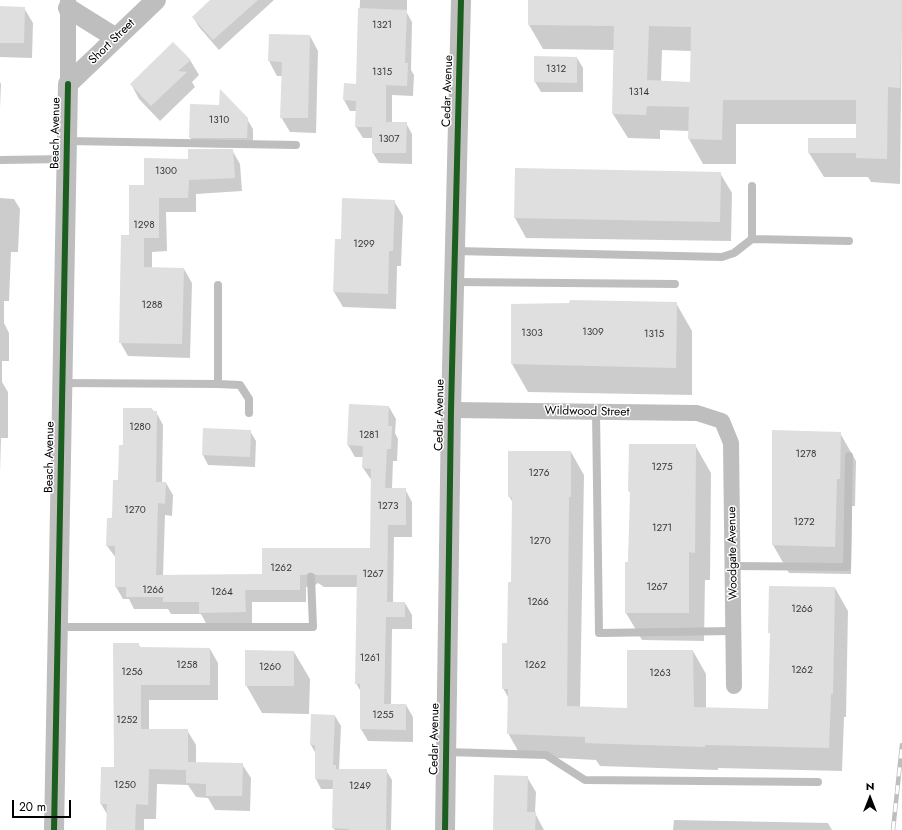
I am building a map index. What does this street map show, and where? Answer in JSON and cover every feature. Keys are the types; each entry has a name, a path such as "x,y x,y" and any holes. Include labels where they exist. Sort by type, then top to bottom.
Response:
{"street":[{"name":"Short Street","path":"68,84 156,0"},
{"name":"Cedar Avenue","path":"445,830 451,410 461,0"},
{"path":"68,4 116,38"},
{"name":"Beach Avenue","path":"54,830 67,150 68,4"},
{"name":"Wildwood Street","path":"451,410 696,413 722,421"},
{"name":"Woodgate Avenue","path":"722,421 731,443 734,686"}],"lane":[{"path":"0,160 67,150 296,145"},
{"path":"752,186 752,239"},
{"path":"455,251 722,257 734,253 752,239 849,241"},
{"path":"454,282 676,284"},
{"path":"218,285 218,384"},
{"path":"62,383 240,385 249,399 249,413"},
{"path":"596,412 599,632 734,631"},
{"path":"733,566 846,566 848,456"},
{"path":"58,627 313,627 311,577"},
{"path":"446,752 546,755 585,780 818,782"}],"building":[{"path":"210,0 258,0 213,40 192,17"},
{"path":"528,0 902,0 900,88 888,87 887,159 856,158 856,153 808,153 808,138 856,138 856,100 723,100 722,140 688,139 689,107 647,106 646,115 612,114 614,26 528,25","holes":["649,26 691,27 690,82 647,80"]},
{"path":"0,6 25,7 24,43 0,43"},
{"path":"358,8 407,10 405,63 408,63 407,86 386,85 386,122 407,122 406,153 372,153 372,127 355,127 356,101 343,100 344,83 356,84"},
{"path":"269,34 310,35 308,118 280,118 282,62 268,61"},
{"path":"173,42 191,60 178,71 187,72 151,106 130,84"},
{"path":"534,56 577,57 577,83 534,82"},
{"path":"220,89 248,118 247,138 189,138 190,104 219,105"},
{"path":"188,149 233,149 235,178 189,180 188,198 159,198 159,238 144,238 144,267 184,268 182,344 119,343 121,235 129,235 129,185 144,185 144,158 188,159"},
{"path":"515,168 721,172 720,222 514,218"},
{"path":"342,198 395,200 393,251 389,251 388,294 333,292 335,239 341,239"},
{"path":"570,300 677,302 676,368 511,364 511,304 569,303"},
{"path":"349,404 389,406 388,426 392,426 391,449 387,449 385,488 406,488 406,525 388,525 387,602 405,602 405,617 386,617 384,704 406,704 406,730 360,729 360,684 355,684 357,575 316,575 310,572 306,575 300,575 300,590 245,590 246,612 199,613 199,602 163,602 163,597 126,597 126,587 115,587 115,546 106,546 107,518 112,518 113,480 118,480 119,445 123,445 123,408 152,408 152,411 157,411 156,482 166,482 165,504 158,503 156,575 262,574 262,548 370,548 371,469 362,468 363,446 347,445"},
{"path":"203,428 251,430 250,457 202,455"},
{"path":"772,430 841,432 840,479 837,479 835,547 772,545"},
{"path":"629,444 696,444 695,553 689,552 689,613 625,613 625,562 628,562 630,491 628,491"},
{"path":"508,451 571,451 571,497 569,497 567,706 627,708 627,650 693,650 694,707 768,709 770,633 768,633 769,586 835,587 833,694 831,694 829,748 705,745 705,747 585,743 585,737 507,734 508,689 502,689 502,643 507,643 508,582 511,582 512,497 508,497"},
{"path":"113,643 139,643 139,647 210,648 210,685 141,685 141,729 188,729 188,762 243,763 242,796 206,796 206,784 186,783 186,770 149,769 148,805 136,804 135,830 106,830 107,804 100,804 101,767 114,767"},
{"path":"245,650 294,651 294,686 245,686"},
{"path":"311,714 335,715 333,765 336,765 336,769 387,769 386,830 349,830 332,828 333,780 315,779 315,745 310,745"},
{"path":"494,775 528,776 527,812 536,812 535,830 493,830"}],"railway":[{"path":"893,830 902,745"}],"cycle path":[{"path":"445,830 451,410 461,0"},
{"path":"54,830 68,84"}]}
